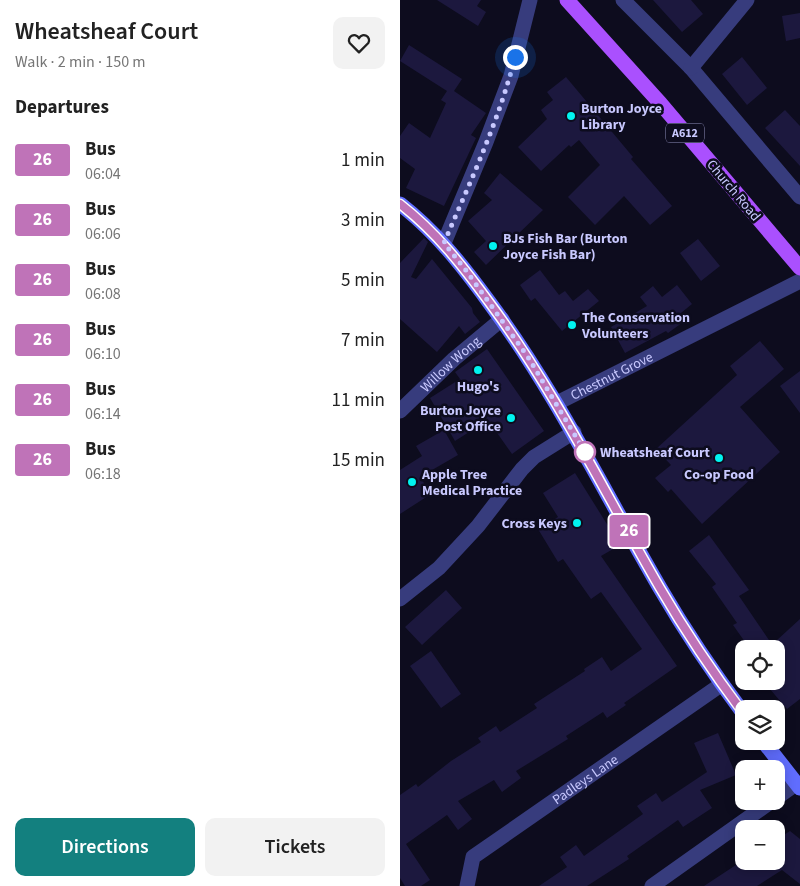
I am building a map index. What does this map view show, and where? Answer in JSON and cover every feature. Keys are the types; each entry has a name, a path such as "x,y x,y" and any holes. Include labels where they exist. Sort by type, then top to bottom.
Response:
{"main road":[{"name":"Church Road","path":"567,0 661,104 800,268"}],"street":[{"path":"444,243 511,76 530,0"},
{"path":"623,0 691,68 800,196"},
{"path":"691,68 748,0"},
{"path":"400,204 444,243 502,319 528,357 574,432 661,589 735,702"},
{"name":"Chestnut Grove","path":"557,403 800,281"},
{"name":"Willow Wong","path":"400,411 454,359 502,319"},
{"path":"400,599 439,568 478,526 522,469 534,457 574,432"},
{"name":"Padleys Lane","path":"467,886 473,858 722,684"},
{"path":"770,750 798,786 785,793"},
{"path":"652,886 759,810"}],"building":[{"path":"437,0 481,0 477,6 486,12 478,26"},
{"path":"653,0 691,0 703,14 682,32"},
{"path":"800,13 800,38 786,41 782,16"},
{"path":"409,45 462,79 454,91 486,113 471,135 476,138 444,206 406,188 415,169 400,158 400,136 409,123 430,138 446,103 441,100 447,91 400,61"},
{"path":"742,57 767,88 747,105 722,74"},
{"path":"566,77 633,157 631,159 672,206 650,225 624,196 595,225 568,197 600,165 579,140 571,147 569,145 541,171 518,147 547,119 541,110 553,100 547,92"},
{"path":"785,110 800,126 800,166 765,128"},
{"path":"500,173 543,210 486,265 474,252 486,241 468,221 492,200 484,193"},
{"path":"424,238 428,242 411,277 416,279 432,259 472,308 473,313 480,322 465,334 459,326 437,352 400,319 400,263"},
{"path":"698,239 720,266 701,281 680,253"},
{"path":"540,270 559,295 565,291 573,301 588,289 599,301 562,331 535,298 531,301 520,285"},
{"path":"677,285 692,304 681,313 686,320 668,333 666,331 625,353 611,327 647,306 640,297 653,286 662,297"},
{"name":"Co-op Food","path":"760,341 784,369 740,407 780,452 702,524 671,489 668,492 655,478 671,465 656,449 737,375 730,366"},
{"path":"487,349 544,431 512,454 488,420 455,441 430,398 460,379 455,372"},
{"path":"800,371 800,413 780,386"},
{"path":"444,430 458,455 420,477 431,494 400,514 400,470 422,456 416,446"},
{"path":"575,473 620,545 601,556 677,666 624,703 626,705 607,718 603,712 566,736 568,739 516,771 521,778 502,792 494,780 458,801 472,819 458,830 447,815 406,844 430,880 421,886 405,886 400,878 400,795 416,784 418,787 451,761 481,742 478,738 496,726 500,732 537,708 534,704 585,671 584,669 602,657 611,671 642,649 601,592 591,599 563,559 558,562 538,529 558,517 543,493"},
{"path":"709,535 749,590 739,596 769,640 744,640 733,625 737,623 712,587 716,584 689,551"},
{"path":"446,590 462,608 422,645 405,627"},
{"path":"800,619 800,699 787,709 785,700 779,700 771,690 785,690 785,640 777,640"},
{"path":"431,651 461,694 441,708 410,666"},
{"path":"718,733 735,773 735,775 700,790 712,808 683,827 678,820 627,856 629,859 587,886 539,886 567,867 560,857 576,845 584,856 643,814 637,806 656,793 662,802 707,772 694,743"},
{"path":"790,831 800,839 800,884 782,870 785,870 785,834"},
{"path":"735,866 735,870 782,870 757,886 704,886"}],"bus line":[{"name":"26","path":"400,204 444,243 502,319 528,357 557,403 661,589 735,702"}],"place":[{"name":"Burton Joyce Library","path":"571,116"},
{"name":"BJs Fish Bar (Burton Joyce Fish Bar)","path":"493,246"},
{"name":"The Conservation Volunteers","path":"572,325"},
{"name":"Hugo's","path":"478,370"},
{"name":"Burton Joyce Post Office","path":"511,418"},
{"name":"Wheatsheaf Court","path":"585,452"},
{"name":"Co-op Food","path":"719,458"},
{"name":"Apple Tree Medical Practice","path":"412,482"},
{"name":"Cross Keys","path":"577,523"}],"route":[{"path":"515,57 511,76 486,142 444,243 502,319 528,357 585,452"}]}
